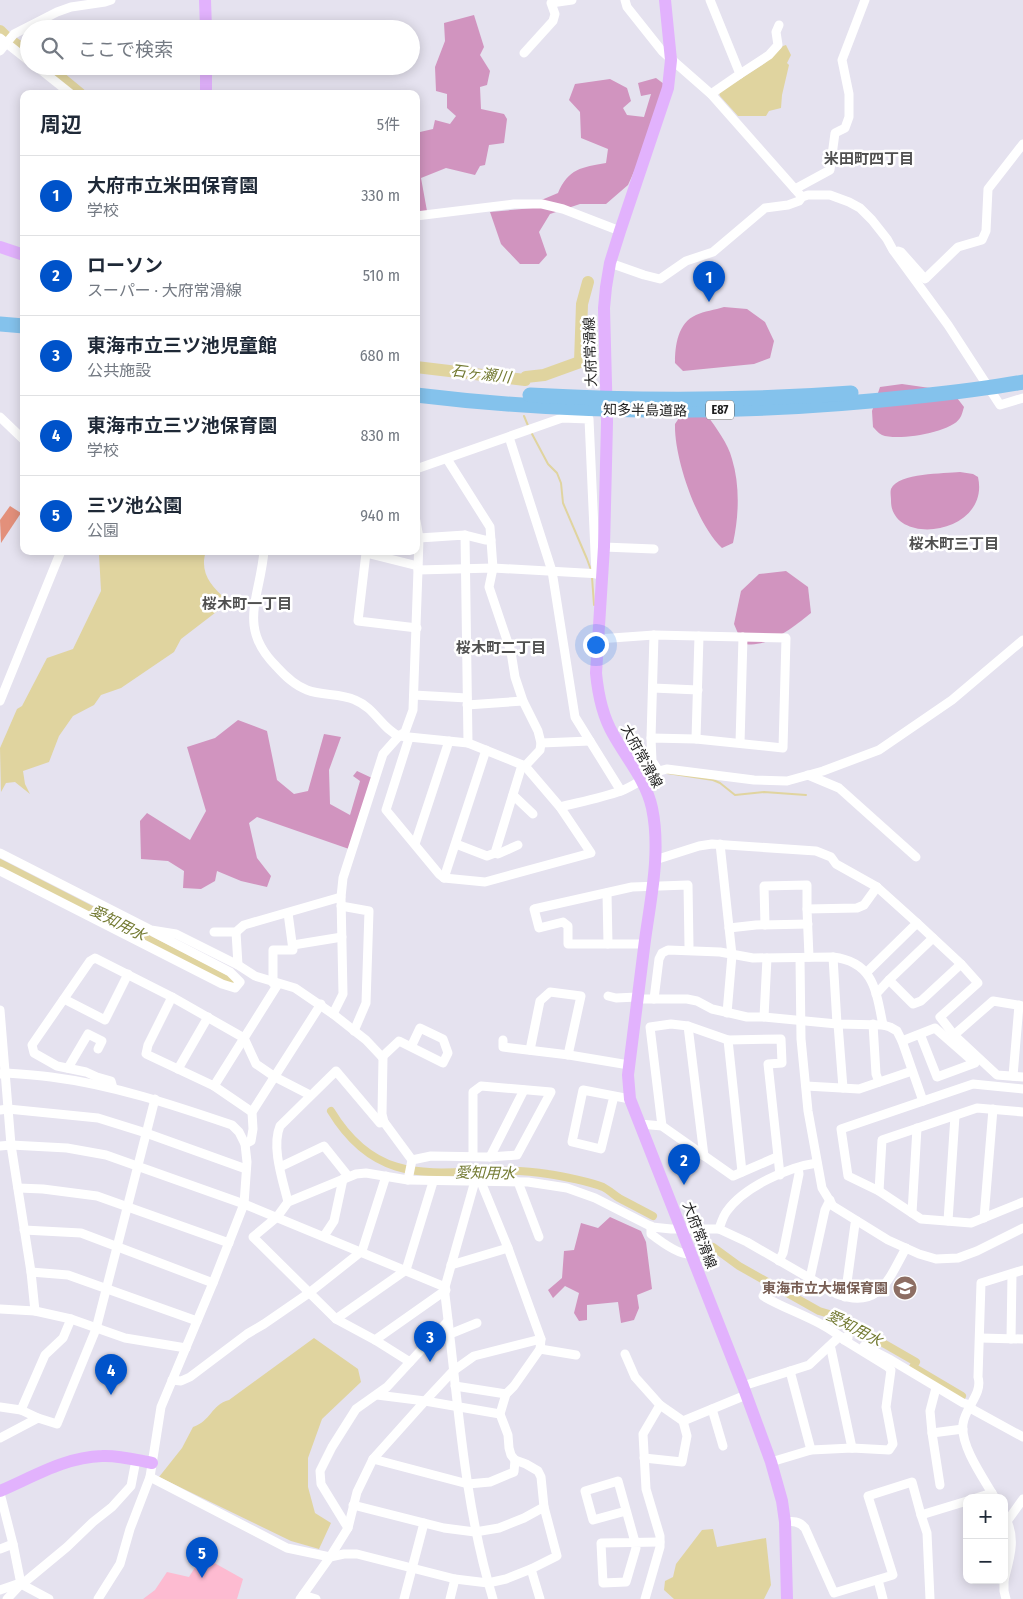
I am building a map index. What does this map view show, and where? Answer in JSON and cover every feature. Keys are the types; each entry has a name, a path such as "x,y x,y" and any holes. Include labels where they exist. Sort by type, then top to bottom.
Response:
{"highway":[{"path":"0,324 20,326"},
{"path":"0,334 20,336"},
{"name":"知多半島道路","path":"420,386 507,394 587,398 679,400 771,398 864,392 1023,372"},
{"name":"知多半島道路","path":"420,395 524,406 678,411 820,406 940,394 1023,382"}],"main road":[{"path":"205,0 206,20"},
{"name":"大府常滑線","path":"665,0 671,60 668,88 610,263 604,308 607,422 604,547 600,574 597,688 602,709 612,733 642,781 651,804 656,831 652,887 628,1075 630,1099 745,1390 771,1462 782,1501 785,1522 787,1599"},
{"path":"206,75 206,90"},
{"path":"0,247 20,254"},
{"path":"0,1492 57,1465 78,1459 103,1456 152,1463"}],"street":[{"path":"44,20 71,7 111,0"},
{"path":"524,53 553,21 555,14 549,2 572,0"},
{"path":"624,0 627,7 648,34 671,60 711,94 802,197"},
{"path":"710,0 740,74"},
{"path":"795,189 830,170 835,133 845,128 849,118 849,94 842,60 865,0"},
{"path":"711,94 769,56 778,45 776,32 779,25"},
{"path":"20,31 5,42 20,54"},
{"path":"47,75 66,90"},
{"path":"892,250 901,252 925,279 958,247 982,240 986,231 988,188 1023,144"},
{"path":"610,263 660,279 686,261 713,252 765,208 799,202 802,197 808,195 830,196 850,202 860,208 872,220 948,325 1000,405 1023,398"},
{"path":"420,216 514,204 542,204 563,209 620,231"},
{"path":"0,417 20,436"},
{"path":"373,555 418,568 493,568 600,574 589,419 562,418 420,468"},
{"path":"509,437 552,571 575,716 621,791"},
{"path":"447,459 490,527 493,568 489,587 511,652 515,678 523,701 538,731 541,743 540,750 523,765 495,854"},
{"path":"420,538 465,535 491,540"},
{"path":"465,535 468,743"},
{"path":"604,547 654,549"},
{"path":"0,701 59,555"},
{"path":"263,555 253,618 257,638 264,652 287,677 300,686 321,694 344,696 360,702 372,710 393,733 399,736 468,743 523,765 560,808 591,853 485,882 444,878 386,810 409,738"},
{"path":"366,555 358,621 417,628"},
{"path":"333,1014 343,994 341,902 343,878 383,754 399,736 406,732 413,710 418,555"},
{"path":"654,635 652,761 658,770"},
{"path":"598,639 654,635 786,638 784,748 696,739 652,738"},
{"path":"696,739 700,636"},
{"path":"740,743 743,637"},
{"path":"560,808 621,791 642,781 658,770 667,769 754,780 787,781 879,750 952,700 1023,640"},
{"path":"653,688 698,690"},
{"path":"414,695 467,702 523,701"},
{"path":"415,844 449,741"},
{"path":"541,743 590,741"},
{"path":"444,878 486,750"},
{"path":"808,775 839,788 916,857"},
{"path":"513,796 533,814"},
{"path":"456,844 487,856 498,854 518,845"},
{"path":"720,844 732,954 727,1013"},
{"path":"655,860 699,846 720,844 816,851 831,857 836,864 877,887 918,923 978,983 940,1017 954,1035 997,1075 1023,1076"},
{"path":"0,853 230,972 240,982 235,988 222,984 0,871"},
{"path":"644,944 568,944 568,926 562,922 539,928 534,909 632,888 688,885 689,946"},
{"path":"765,925 764,886 806,885 808,924 800,1020 806,1086 817,1163 822,1188 833,1206 888,1240 928,1258 948,1260 977,1251 1023,1228"},
{"path":"807,909 857,908 864,905 877,887"},
{"path":"607,893 608,944"},
{"path":"214,932 236,932 244,925 288,912 341,902 369,911 366,1003 354,1031"},
{"path":"214,1086 276,983 273,950 294,950 288,912"},
{"path":"867,972 918,923"},
{"path":"729,928 808,924"},
{"path":"151,930 161,930 176,934 238,965 255,976 295,988 321,1004 382,1057 384,1069 382,1114 384,1122 412,1162 410,1177"},
{"path":"236,932 238,965"},
{"path":"293,945 342,937"},
{"path":"876,994 933,938"},
{"path":"654,999 659,959 664,951 720,952 745,957 766,958 833,957 844,959 867,972 876,994 883,1025"},
{"path":"833,957 843,1088"},
{"path":"113,1088 111,1081 57,1066 34,1053 32,1045 90,961 94,958 172,997 244,1038 256,1064 275,1077 310,1095"},
{"path":"764,1017 766,958"},
{"path":"889,980 913,1004 921,1001 961,964"},
{"path":"64,999 105,1020 128,974"},
{"path":"530,1050 540,1001 550,992 581,996 568,1055"},
{"path":"608,996 616,998 687,999 727,1013 747,1017 837,1024 883,1025 897,1031 923,1101"},
{"path":"172,997 148,1045 146,1054 214,1086 252,1112"},
{"path":"954,1035 993,1001 1021,1006 1013,1076"},
{"path":"245,1144 251,1141 253,1129 252,1112 321,1004"},
{"path":"0,1010 4,1109 31,1272 35,1311"},
{"path":"178,1069 208,1017"},
{"path":"662,1126 650,1027 671,1024 688,1026 728,1040 781,1039 782,1063 768,1064 780,1175"},
{"path":"873,1024 876,1074 879,1082"},
{"path":"688,1026 704,1156"},
{"path":"902,1041 935,1028 975,1063 937,1077 920,1034"},
{"path":"68,1068 88,1034 102,1040 98,1049"},
{"path":"503,1040 503,1047 629,1065"},
{"path":"728,1040 742,1172"},
{"path":"382,1057 399,1041 411,1047"},
{"path":"288,1202 280,1167 276,1135 280,1126 336,1071 380,1123 384,1122"},
{"path":"806,1086 859,1088 912,1071"},
{"path":"3,1074 52,1077 113,1088 154,1099 232,1124 239,1132 245,1144 244,1204 213,1283 160,1407 150,1477 130,1529 120,1564 98,1599"},
{"path":"1023,1089 974,1084 841,1129 848,1176 879,1191 922,1219 971,1223 1023,1202"},
{"path":"412,1162 431,1156 490,1157 517,1156 551,1092 480,1086 473,1092 473,1156"},
{"path":"490,1157 524,1090"},
{"path":"614,1096 601,1149 572,1142 583,1090 630,1099"},
{"path":"0,1407 21,1410 57,1424 96,1329 154,1099"},
{"path":"879,1191 882,1140 977,1108 1023,1112"},
{"path":"4,1109 98,1118 146,1132 246,1169"},
{"path":"984,1218 993,1109"},
{"path":"948,1222 955,1116"},
{"path":"640,1124 662,1126 733,1176 777,1157"},
{"path":"912,1213 918,1128"},
{"path":"0,1146 66,1148 106,1154 277,1217 362,1251 445,1288"},
{"path":"280,1167 324,1146 346,1178"},
{"path":"719,1229 726,1212 735,1202 763,1182 798,1168 817,1163"},
{"path":"779,1261 799,1174 798,1168"},
{"path":"410,1362 336,1319 253,1237 277,1217 288,1202 362,1172 410,1177 434,1182 478,1181 551,1184 595,1198 651,1226 669,1229 719,1229 845,1297 852,1298 865,1297 882,1290 906,1248"},
{"path":"172,1380 181,1381 190,1377 247,1334 309,1293 362,1251 386,1176"},
{"path":"324,1236 334,1221 346,1178"},
{"path":"373,1459 468,1484 490,1482 514,1472 515,1460 509,1448 508,1435 500,1414 506,1394 514,1386 540,1349 541,1339 508,1248 478,1181"},
{"path":"478,1181 445,1288 453,1371 475,1532 493,1599"},
{"path":"336,1319 406,1270 434,1182"},
{"path":"518,1182 539,1237"},
{"path":"18,1188 66,1191 96,1196 229,1243"},
{"path":"810,1278 825,1210 830,1200"},
{"path":"845,1297 851,1245 857,1221"},
{"path":"651,1226 651,1234 686,1255 691,1254"},
{"path":"24,1230 81,1234 213,1283"},
{"path":"451,1265 508,1248"},
{"path":"992,1494 969,1452 963,1429 963,1422 979,1388 981,1283 1023,1270"},
{"path":"31,1272 68,1275 197,1321"},
{"path":"1011,1338 1012,1274"},
{"path":"375,1340 445,1288"},
{"path":"763,1296 779,1306 802,1315 842,1338 891,1370 886,1407 893,1444 889,1450 852,1448 811,1450 771,1462"},
{"path":"0,1309 35,1311 71,1319 125,1338 186,1348"},
{"path":"21,1410 45,1355 64,1338 71,1319"},
{"path":"348,1528 321,1484 320,1471 339,1435 356,1409 387,1387 448,1321"},
{"path":"450,1334 477,1324"},
{"path":"683,1421 712,1409 745,1390 809,1365 829,1347 846,1337 891,1360 936,1388 1023,1437"},
{"path":"980,1338 1023,1339"},
{"path":"316,1599 301,1597 348,1528 357,1492 373,1459 453,1371 474,1356 541,1339"},
{"path":"829,1347 831,1349 852,1448"},
{"path":"540,1349 576,1355"},
{"path":"625,1354 635,1377 660,1405 683,1421 687,1436 682,1462 644,1458"},
{"path":"790,1371 811,1450"},
{"path":"455,1386 506,1394"},
{"path":"936,1388 930,1411 940,1485"},
{"path":"377,1394 500,1414"},
{"path":"645,1599 660,1536 646,1489 643,1434 660,1405"},
{"path":"712,1409 723,1446"},
{"path":"0,1438 38,1418"},
{"path":"932,1433 963,1429"},
{"path":"0,1590 26,1581 55,1558 125,1495 131,1486 136,1460"},
{"path":"150,1477 287,1548 330,1557 357,1554 455,1579 488,1583 531,1570 557,1556 544,1507 541,1477 538,1471 515,1460"},
{"path":"626,1511 593,1520 585,1491 618,1481 635,1542 636,1548 626,1582 603,1583 601,1543 635,1542 660,1542"},
{"path":"785,1522 798,1523 805,1528 835,1596 893,1575 868,1496 912,1482 927,1533 930,1599"},
{"path":"0,1492 13,1544 20,1584"},
{"path":"1008,1515 1023,1499"},
{"path":"921,1515 963,1501"},
{"path":"353,1505 453,1530 475,1532 499,1528 524,1518 544,1507"},
{"path":"404,1599 414,1567 424,1523"},
{"path":"1008,1525 1012,1541 1008,1560"},
{"path":"0,1549 13,1544"},
{"path":"531,1570 540,1599"},
{"path":"450,1599 455,1579"},
{"path":"878,1580 884,1599"},
{"path":"7,1599 20,1584"},
{"path":"20,1584 49,1599"},
{"path":"1004,1584 1006,1599"}],"shaded area":[{"path":"474,15 484,47 480,55 490,71 487,85 480,87 481,109 504,114 507,119 504,143 489,145 485,165 480,166 475,175 446,168 421,178 427,211 420,211 420,132 433,129 435,120 450,124 456,116 447,108 447,94 436,91 435,67 445,41 444,23"},
{"path":"786,45 791,55 787,63 789,65 781,108 769,111 766,116 738,116 719,93 765,63"},
{"path":"656,78 664,84 641,156 628,185 606,204 580,204 550,214 539,232 547,255 539,264 520,264 501,244 490,212 533,208 539,201 558,193 566,179 577,170 606,163 608,149 581,138 580,112 569,100 575,84 610,79 627,88 631,101 623,108 627,115 644,117 651,94 641,96 638,83"},
{"path":"724,307 747,309 765,322 774,341 770,358 754,364 683,371 675,363 677,342 681,329 685,323 696,315"},
{"path":"902,384 937,389 954,394 964,407 961,417 955,423 935,432 899,437 882,435 873,427 872,411 880,387"},
{"path":"683,412 707,415 725,441 735,469 738,501 733,543 722,548 704,524 683,472 678,454 675,424"},
{"path":"960,472 973,474 978,477 978,497 970,512 956,522 939,528 922,529 906,525 895,515 891,500 891,489 896,483 912,477"},
{"path":"10,506 20,512 1,543 0,520"},
{"path":"99,555 205,555 205,572 211,584 226,599 224,606 181,639 174,652 121,688 101,695 94,705 73,716 59,736 49,762 23,771 25,784 30,794 15,782 6,783 1,792 0,748 17,709 22,706 47,658 73,649 101,591"},
{"path":"786,571 808,587 811,613 779,636 760,644 742,643 734,624 741,591 759,574"},
{"path":"238,720 267,731 277,780 294,794 308,791 324,734 341,737 329,770 330,804 350,815 360,781 353,776 357,771 372,778 349,849 257,817 249,823 257,858 271,876 267,887 241,881 217,871 215,881 201,889 183,888 184,871 168,861 141,859 140,821 147,813 190,840 206,811 187,747 215,738"},
{"path":"610,1217 641,1231 646,1242 652,1289 637,1295 639,1308 634,1320 621,1323 618,1302 587,1305 587,1320 579,1321 574,1313 579,1293 565,1286 553,1298 548,1290 562,1278 564,1251 574,1250 581,1223 598,1228"},
{"path":"314,1338 358,1369 361,1382 322,1419 308,1458 308,1487 315,1513 331,1523 319,1549 291,1541 159,1477 182,1448 193,1427 204,1421 218,1405 229,1400"},
{"path":"713,1529 717,1547 766,1538 771,1585 764,1599 674,1599 664,1590 665,1581 673,1577 676,1564 702,1530"},
{"path":"202,1556 243,1579 237,1599 143,1599 155,1590 167,1572 189,1577"}],"waterway":[{"name":"石ヶ瀬川","path":"0,31 20,48"},
{"name":"石ヶ瀬川","path":"57,75 75,90"},
{"name":"石ヶ瀬川","path":"420,367 525,380 526,377 544,375 580,362 582,304 588,282"},
{"path":"524,416 529,428"},
{"path":"531,432 548,464 557,473 561,483 563,503 591,570"},
{"path":"592,577 594,605"},
{"path":"640,767 653,770"},
{"path":"667,773 713,780 735,795 764,792 806,795"},
{"name":"愛知用水","path":"0,863 236,984"},
{"name":"愛知用水","path":"331,1111 353,1140 377,1158 402,1168 429,1172 516,1171 561,1176 603,1187 653,1216"},
{"name":"愛知用水","path":"713,1247 739,1266 819,1311 836,1316 916,1362 913,1367 962,1396"}],"place":[{"name":"大府市立米田保育園","path":"709,302"},
{"name":"ローソン","path":"684,1185"},
{"name":"東海市立大堀保育園","path":"905,1288"},
{"name":"東海市立三ツ池児童館","path":"430,1362"},
{"name":"東海市立三ツ池保育園","path":"111,1395"},
{"name":"三ツ池公園","path":"202,1578"}],"district":[{"name":"米田町四丁目","path":"869,159"},
{"name":"桜木町三丁目","path":"954,544"},
{"name":"桜木町一丁目","path":"247,604"},
{"name":"桜木町二丁目","path":"501,648"}]}
